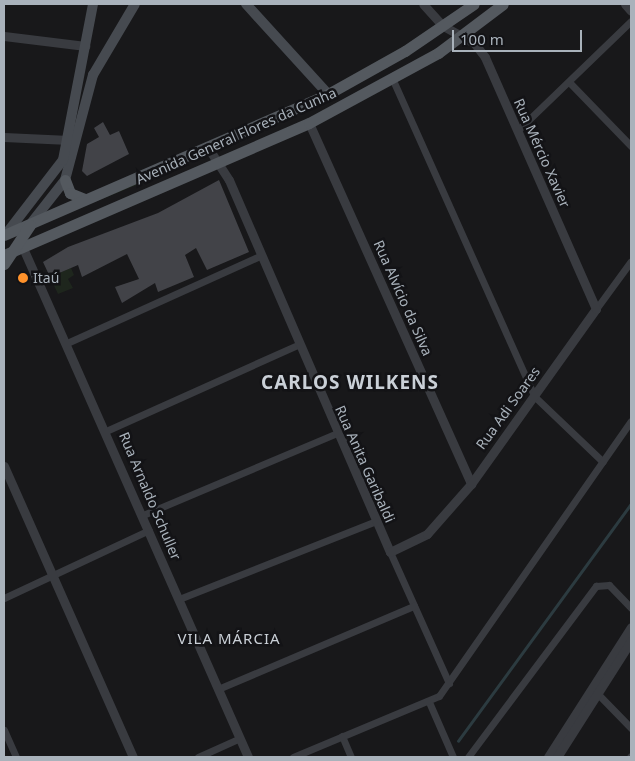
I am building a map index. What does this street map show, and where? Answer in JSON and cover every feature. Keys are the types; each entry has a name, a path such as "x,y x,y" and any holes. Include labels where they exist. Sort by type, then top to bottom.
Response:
{"main road":[{"path":"4,236 55,174 69,140 93,4"},
{"path":"4,264 7,254 64,180 93,75 135,4"},
{"path":"246,4 328,94"},
{"name":"Avenida General Flores da Cunha","path":"4,236 328,94 474,4"},
{"name":"Avenida General Flores da Cunha","path":"7,254 309,123 392,78 463,36 503,4"},
{"path":"64,180 70,194 85,199"}],"street":[{"name":"Rua Mércio Xavier","path":"422,4 442,25 463,36 485,57 596,309"},
{"path":"625,4 631,11"},
{"path":"517,132 570,83 631,21"},
{"path":"4,36 85,46"},
{"path":"392,78 534,396 603,462"},
{"path":"570,83 631,146"},
{"name":"Rua Alvício da Silva","path":"309,123 471,484"},
{"path":"4,137 69,140"},
{"name":"Rua Anita Garibaldi","path":"208,146 219,162 296,344 449,683"},
{"name":"Rua Arnaldo Schuller","path":"23,248 106,431 248,757"},
{"path":"67,343 260,256"},
{"name":"Rua Adi Soares","path":"390,552 432,531 471,484 631,260"},
{"path":"106,431 296,344"},
{"path":"293,757 429,702 449,683 631,421"},
{"path":"142,515 336,433"},
{"path":"4,466 134,757"},
{"path":"179,599 376,521"},
{"path":"4,598 149,530"},
{"path":"468,757 599,584 609,585 631,608"},
{"path":"218,689 414,606"},
{"path":"548,757 597,693 631,627"},
{"path":"557,757 631,641"},
{"path":"597,693 631,728"},
{"path":"429,702 453,757"},
{"path":"4,730 16,757"},
{"path":"342,736 351,757"},
{"path":"198,757 240,738"}],"shaded area":[{"path":"185,160 187,165 29,228 27,224"},
{"path":"71,268 74,275 68,279 73,288 58,294 50,277"}],"building":[{"path":"103,122 110,135 119,131 129,154 87,176 82,171 87,144 99,137 94,128"},
{"path":"219,180 249,252 207,270 196,248 185,255 194,277 158,292 155,283 122,303 115,287 139,279 127,254 82,277 78,265 50,277 43,262 68,247 158,213"}],"waterway":[{"path":"458,741 631,504"}],"place":[{"name":"Itaú","path":"23,278"}],"district":[{"name":"CARLOS WILKENS","path":"350,383"},
{"name":"VILA MÁRCIA","path":"229,639"}]}
